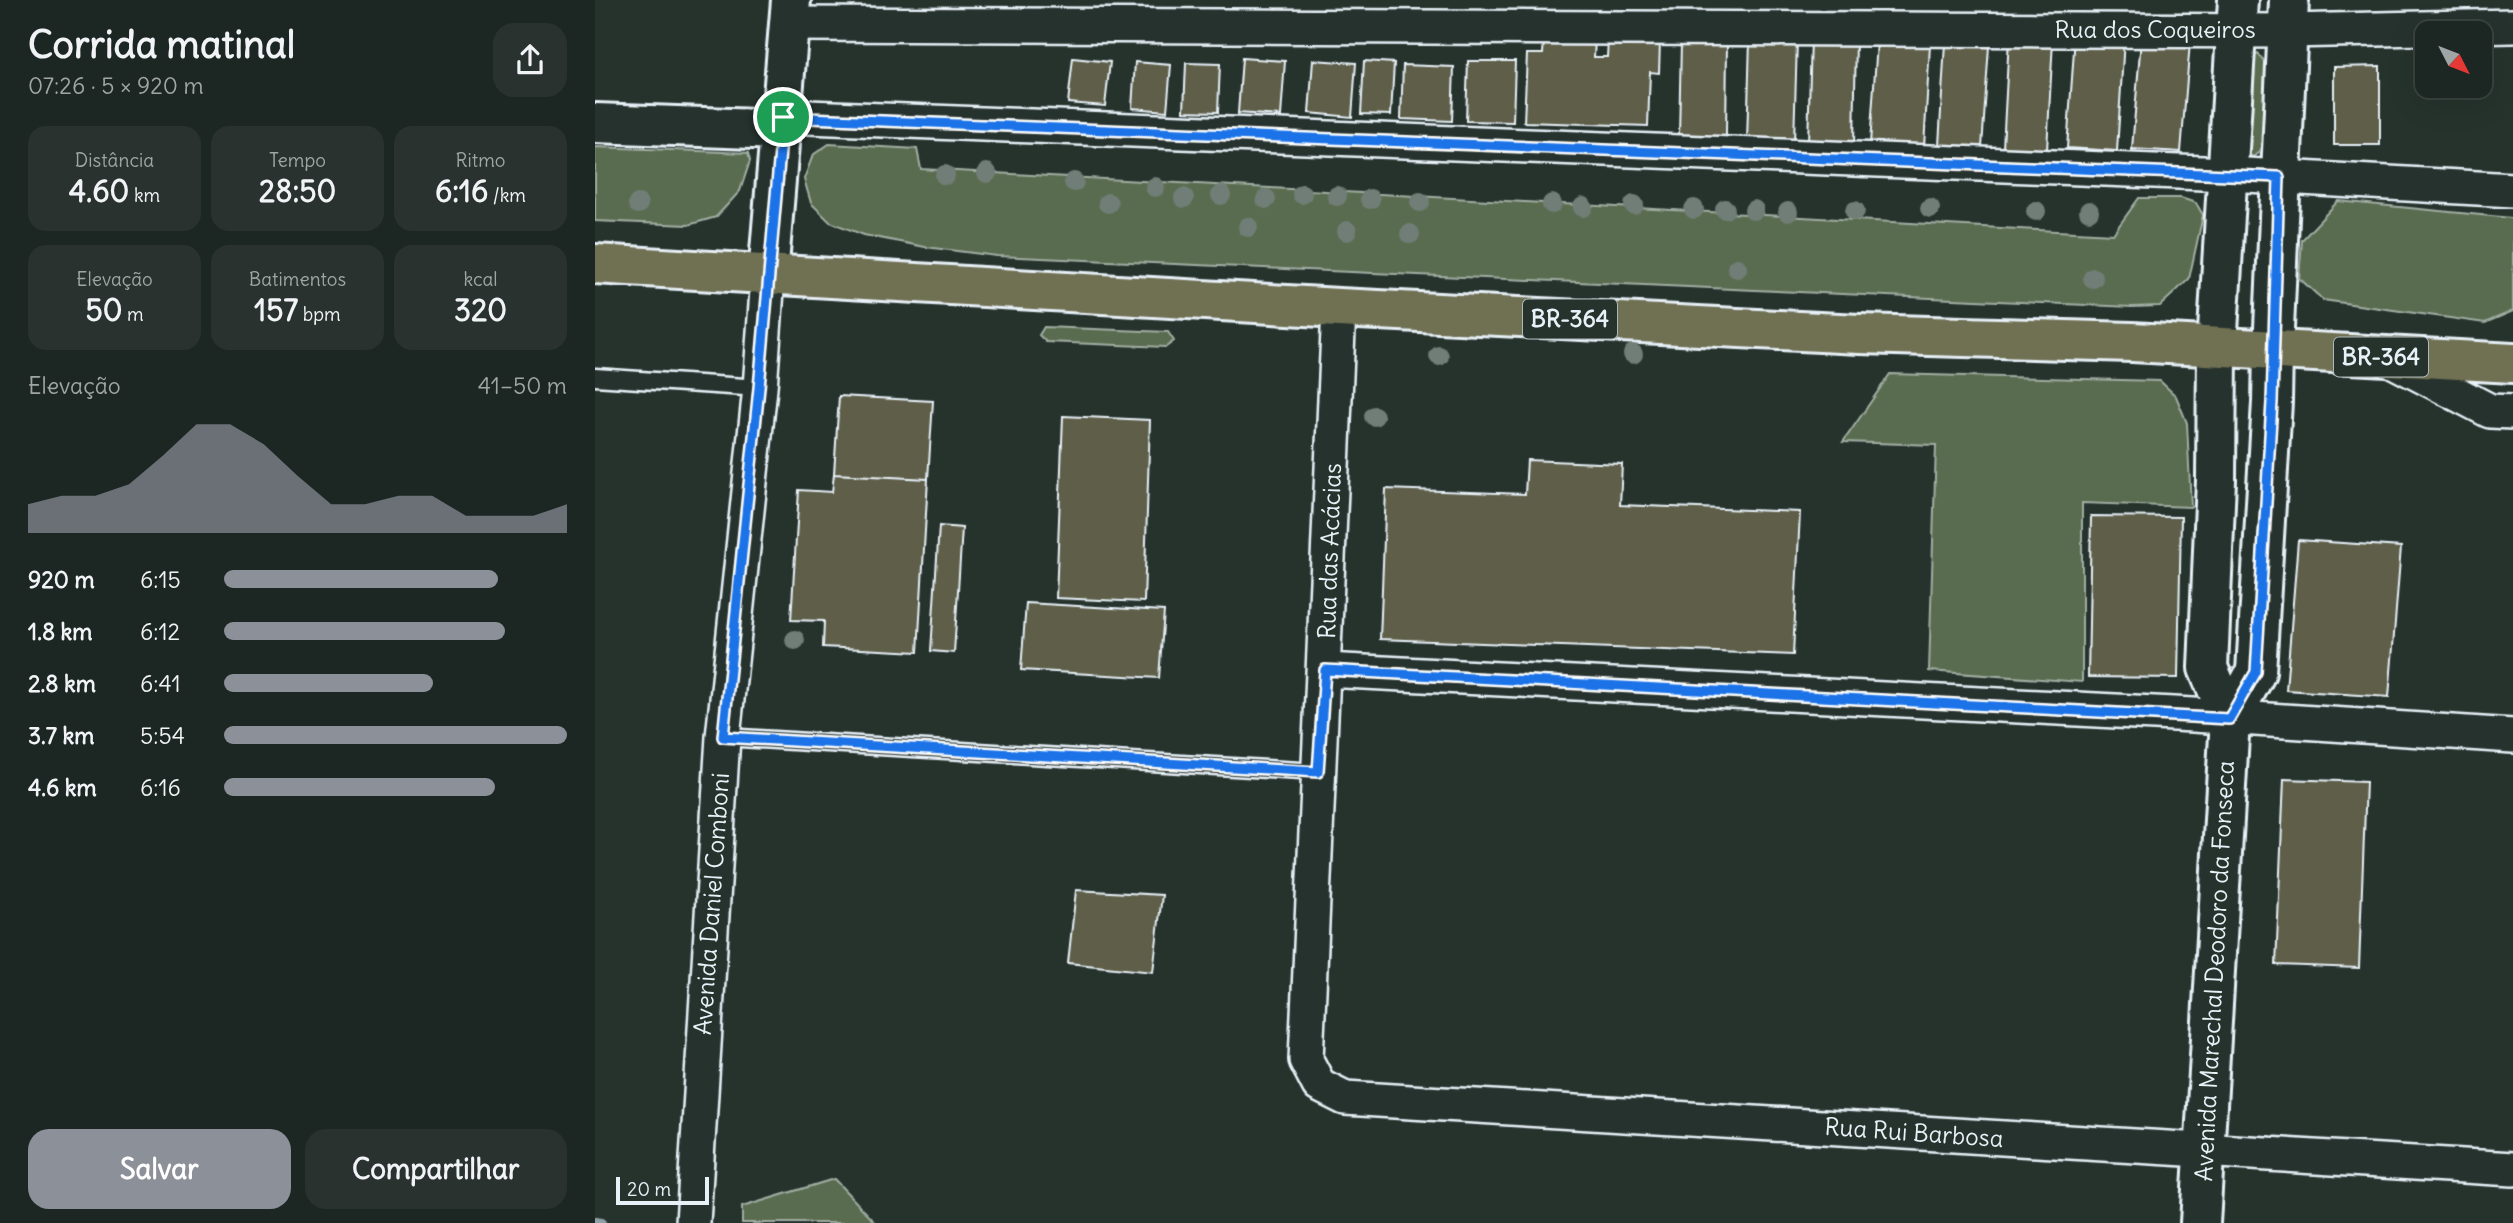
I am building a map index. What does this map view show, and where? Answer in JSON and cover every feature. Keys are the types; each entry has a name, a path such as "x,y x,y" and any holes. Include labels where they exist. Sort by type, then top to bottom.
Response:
{"highway":[{"name":"BR-364","path":"595,264 1339,308 1860,334 2132,342 2513,363"}],"main road":[{"name":"Avenida Daniel Comboni","path":"768,276 790,12"},
{"name":"Avenida Marechal Deodoro da Fonseca","path":"2200,1223 2229,719 2208,668 2216,480 2217,348 2237,15"},
{"name":"Avenida Marechal Deodoro da Fonseca","path":"2229,719 2256,672 2271,416 2279,177 2288,15"},
{"path":"595,123 782,123"}],"street":[{"name":"Rua dos Coqueiros","path":"790,12 2288,15 2513,26"},
{"path":"782,123 2228,174 2513,190"},
{"name":"Avenida Daniel Comboni","path":"693,1223 723,737 768,276"},
{"name":"Rua das Acácias","path":"1319,1085 1306,1060 1339,308"},
{"path":"2386,357 2490,411 2513,412"},
{"path":"1325,670 2287,720 2513,736"},
{"name":"Rua Rui Barbosa","path":"1319,1085 1345,1098 2513,1169"}],"lane":[{"path":"595,377 759,388"},
{"path":"723,737 1318,772"}],"green space":[{"path":"2258,54 2269,66 2264,148 2253,157 2241,149 2244,63"},
{"path":"829,144 917,149 921,169 2113,234 2139,198 2181,198 2196,203 2203,215 2189,279 2160,306 2132,307 997,256 925,247 864,235 830,222 811,203 804,179 813,155"},
{"path":"595,147 748,153 750,161 740,191 716,217 688,225 595,221"},
{"path":"2338,201 2511,218 2513,311 2485,323 2323,300 2299,278 2302,240"},
{"path":"1044,327 1168,332 1174,341 1166,347 1046,342 1039,335"},
{"path":"1890,374 2160,381 2176,396 2187,423 2191,507 2082,503 2082,682 1929,671 1936,445 1843,442"},
{"path":"834,1179 876,1223 742,1223 742,1207"}],"building":[{"path":"2075,36 2124,39 2117,151 2067,148"},
{"path":"1544,38 1595,39 1594,57 1607,57 1608,40 1660,41 1659,73 1650,72 1648,126 1524,122 1527,54 1543,54"},
{"path":"1811,38 1856,39 1854,144 1808,143"},
{"path":"2009,38 2053,40 2047,150 2003,148"},
{"path":"1750,39 1797,40 1794,142 1747,142"},
{"path":"2141,39 2190,42 2181,152 2132,149"},
{"path":"1681,42 1727,42 1726,136 1679,136"},
{"path":"1877,42 1930,45 1924,147 1870,144"},
{"path":"1945,43 1989,46 1982,148 1939,145"},
{"path":"1073,58 1110,62 1105,106 1068,103"},
{"path":"1242,58 1285,61 1281,116 1238,113"},
{"path":"1313,60 1356,63 1352,117 1309,113"},
{"path":"1364,61 1394,63 1391,115 1361,114"},
{"path":"1468,61 1515,61 1513,122 1466,121"},
{"path":"1135,62 1171,65 1167,111 1132,108"},
{"path":"1186,63 1220,64 1218,112 1184,111"},
{"path":"1403,65 1454,67 1452,121 1401,119"},
{"path":"2380,66 2380,145 2334,145 2334,67"},
{"path":"839,396 933,401 928,479 834,474"},
{"path":"1063,416 1150,420 1144,602 1056,598"},
{"path":"1527,460 1622,464 1620,505 1800,512 1793,655 1380,639 1386,489 1525,494"},
{"path":"834,474 928,479 918,652 823,647 824,621 791,620 799,490 832,492"},
{"path":"2091,516 2181,517 2178,678 2088,677"},
{"path":"939,526 962,528 954,653 931,651"},
{"path":"2298,540 2401,547 2389,697 2286,690"},
{"path":"1026,603 1164,611 1159,678 1021,670"},
{"path":"2284,779 2366,782 2359,968 2276,965"},
{"path":"1076,890 1162,895 1153,972 1068,963"}],"waterway":[{"path":"595,1222 601,1223"}],"route":[{"path":"783,117 2279,177 2272,402 2256,672 2229,719 1325,670 1318,772 723,737 759,388 783,117"}]}
